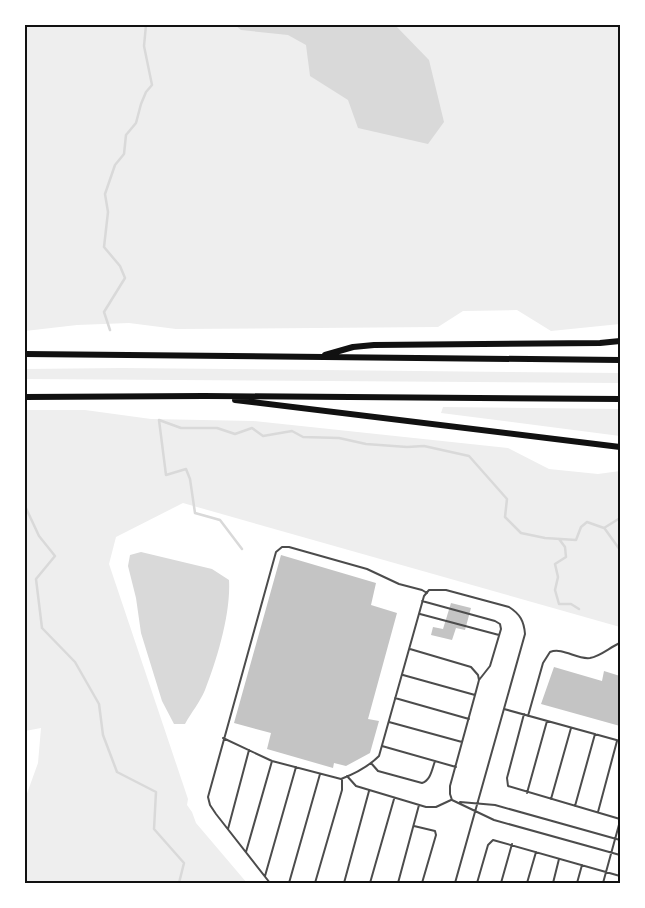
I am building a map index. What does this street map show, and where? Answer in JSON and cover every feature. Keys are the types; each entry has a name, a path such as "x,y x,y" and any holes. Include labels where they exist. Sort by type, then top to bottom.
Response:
{"highway":[{"path":"318,357 353,347 374,345 600,343 620,341"},
{"path":"25,354 620,360"},
{"path":"25,397 204,396 620,399"},
{"path":"204,396 620,446"}],"lane":[{"path":"270,883 210,805 208,798 275,554 279,549 289,547 367,569 399,584 427,593"},
{"path":"223,738 272,760 342,779 379,756 422,601 430,590 446,590 500,604 516,611 525,624 525,634 455,883"},
{"path":"422,601 494,621 500,624 501,629 490,666 480,680 475,695 450,786 452,800"},
{"path":"419,614 500,635"},
{"path":"528,716 543,663 550,652 557,650 585,658 592,658 620,643"},
{"path":"409,649 471,667 480,680"},
{"path":"402,674 475,695"},
{"path":"395,698 469,719"},
{"path":"504,709 619,741 598,812"},
{"path":"524,714 507,782 508,786 620,820 603,883"},
{"path":"527,793 547,721"},
{"path":"389,722 462,742"},
{"path":"551,799 571,728"},
{"path":"575,806 595,734"},
{"path":"382,746 456,767"},
{"path":"228,829 249,750"},
{"path":"246,853 272,760"},
{"path":"371,762 378,771 422,783 430,778 435,761"},
{"path":"265,877 296,768"},
{"path":"289,883 320,774"},
{"path":"348,776 356,786 394,798 419,805 436,807 452,800 494,820 620,855"},
{"path":"315,883 342,790 342,779"},
{"path":"344,883 370,791"},
{"path":"370,883 394,798"},
{"path":"459,802 495,805 620,840"},
{"path":"398,883 419,805"},
{"path":"414,826 435,831 436,836 422,883"},
{"path":"477,883 490,841 496,839 620,876"},
{"path":"501,883 512,844"},
{"path":"527,883 536,851"},
{"path":"553,883 560,858"},
{"path":"577,883 582,864"}],"shaded area":[{"path":"25,25 620,25 620,324 551,331 517,310 463,311 438,327 176,329 129,323 77,325 25,331"},
{"path":"235,25 395,25 429,60 444,122 428,144 358,128 348,100 310,76 306,45 288,35 241,30"},
{"path":"122,368 620,373 620,383 25,379 25,369"},
{"path":"443,407 620,409 620,436 441,413"},
{"path":"25,410 85,410 151,419 253,421 508,448 549,469 598,474 620,471 620,627 183,503 116,537 109,564 188,799 187,805 196,823 247,883 25,883 25,799 38,763 41,728 25,731"},
{"path":"141,552 212,569 229,580 228,607 214,665 203,694 185,724 174,724 162,701 141,633 136,598 128,566 130,555"}],"building":[{"path":"281,555 376,583 371,605 397,613 368,719 379,721 370,753 346,766 334,763 333,768 267,749 271,733 234,723"},
{"path":"451,603 471,608 465,630 456,628 452,640 431,635 433,627 443,629"},
{"path":"554,667 602,681 604,671 620,676 620,726 541,704"}],"waterway":[{"path":"110,330 104,312 125,278 120,266 104,247 108,212 105,194 115,165 124,154 126,135 136,123 146,92 152,85 144,46 146,25"},
{"path":"242,549 220,520 195,513 190,479 186,469 166,475 159,420 181,428 217,428 235,434 252,428 263,436 292,431 303,437 339,438 366,444 407,447 424,446 469,456 507,499 505,517 521,533 545,538 576,540 581,527 587,522 604,528 620,518"},
{"path":"25,506 39,536 55,556 36,579 42,628 75,662 99,704 103,735 117,772 156,792 154,829 184,863 179,883"},
{"path":"605,529 620,550"},
{"path":"559,539 565,547 566,557 555,564 558,577 555,590 559,604 571,604 579,609"}]}
